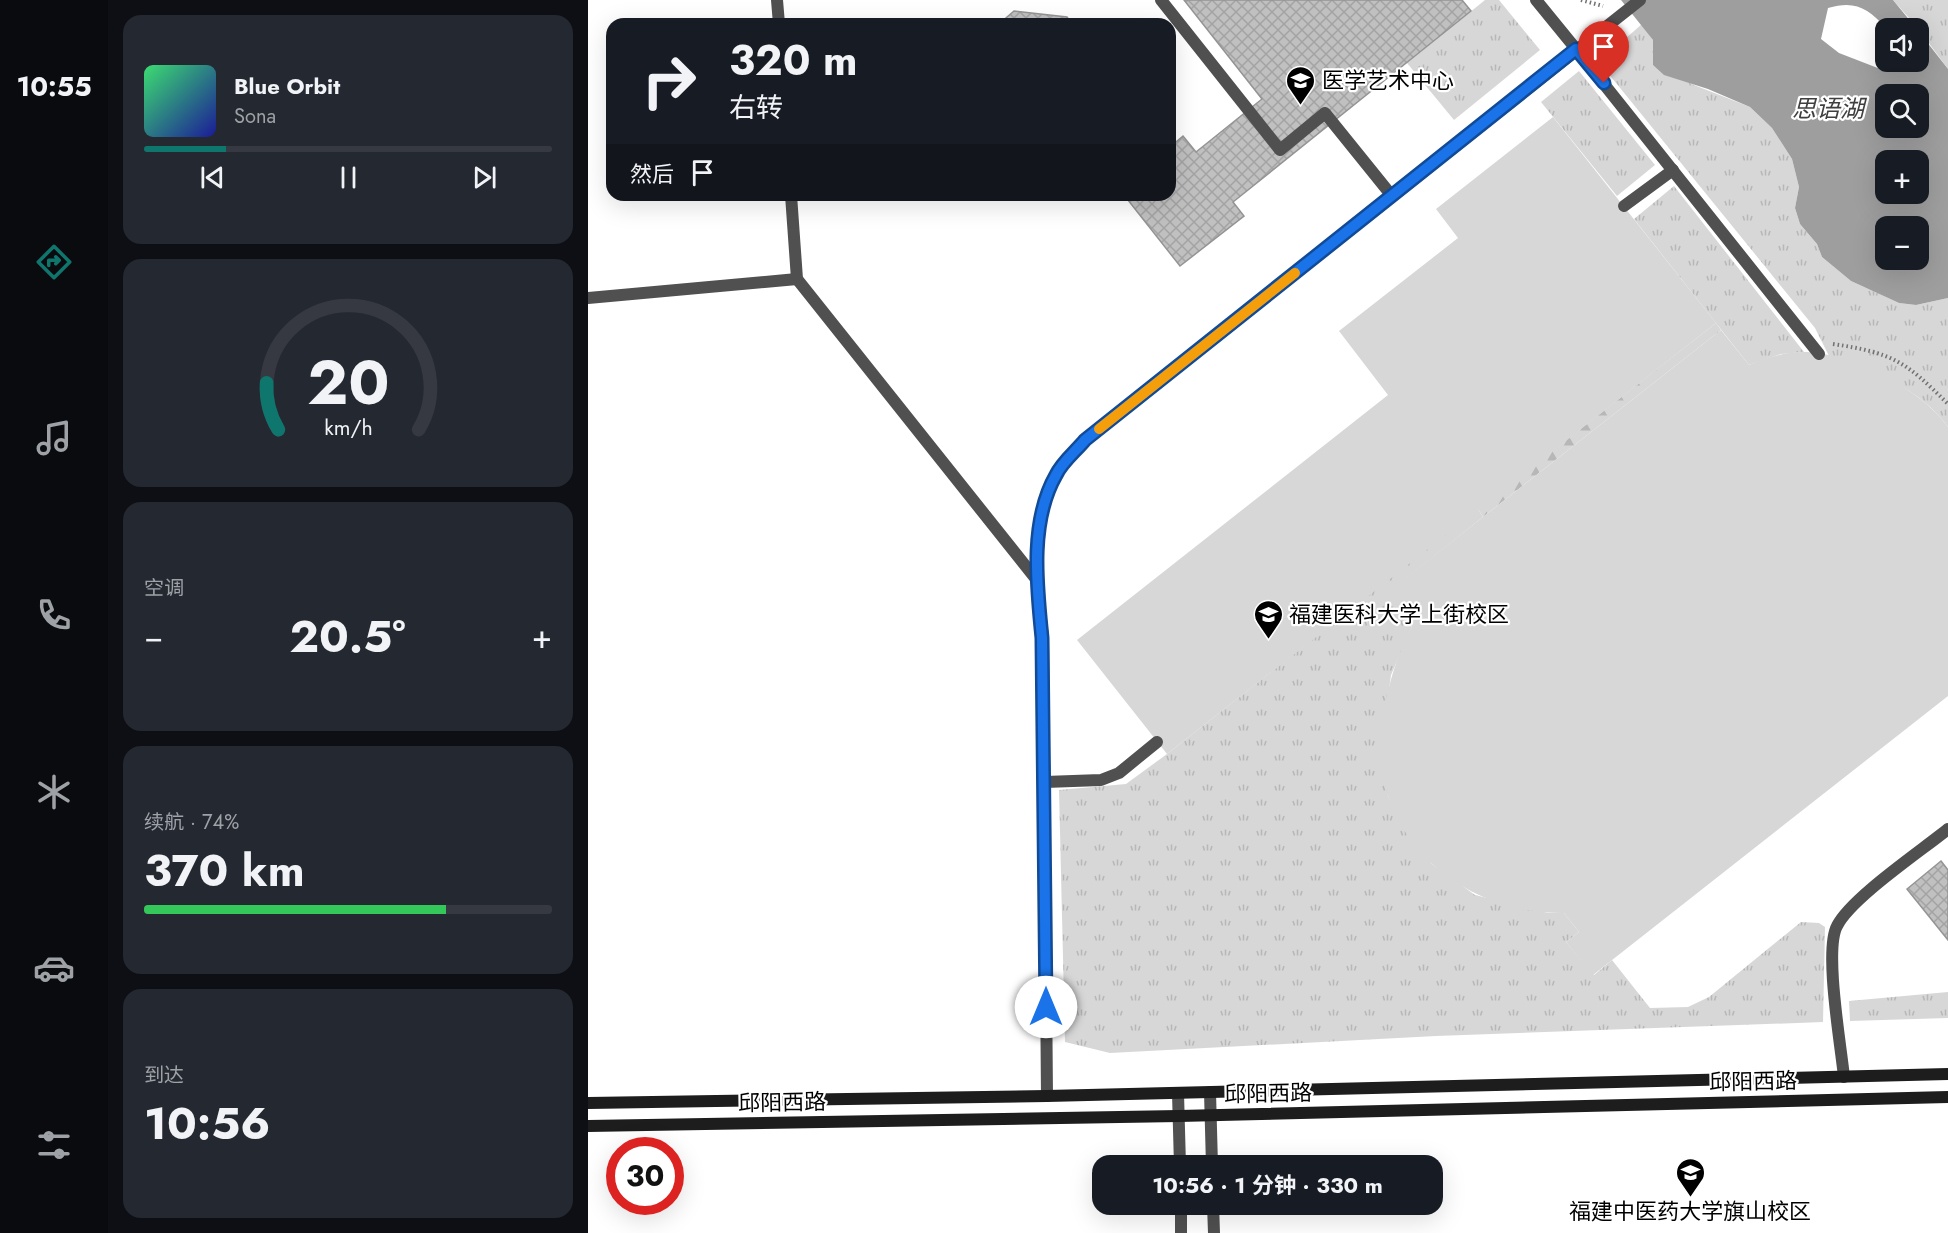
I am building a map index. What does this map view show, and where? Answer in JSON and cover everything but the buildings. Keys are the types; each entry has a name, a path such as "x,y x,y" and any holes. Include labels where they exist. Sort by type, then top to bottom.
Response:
{"main road":[{"name":"邱阳西路","path":"588,1103 1047,1096 1948,1074"},
{"name":"邱阳西路","path":"588,1126 1211,1116 1948,1096"}],"street":[{"path":"777,0 778,18"},
{"path":"1161,0 1175,18"},
{"path":"1536,0 1819,354"},
{"path":"1047,1096 1042,638 1036,579 1040,521 1056,475 1085,440 1640,0"},
{"path":"1176,19 1280,150 1325,113 1392,196"},
{"path":"1624,206 1673,170"},
{"path":"791,201 797,279 1036,579"},
{"path":"588,298 797,279"},
{"path":"1045,782 1101,780 1119,773 1157,742"},
{"path":"1844,1077 1832,958 1836,927 1855,903 1948,829"},
{"path":"1210,1092 1212,1155"},
{"path":"1178,1093 1180,1155"},
{"path":"1180,1215 1181,1233"},
{"path":"1213,1215 1214,1233"}],"path":[{"path":"1809,341 1872,350 1908,365 1948,404"}],"green space":[{"path":"1485,0 1499,0 1540,50 1454,120 1407,63"},
{"path":"1893,0 1948,0 1948,69 1929,43 1929,18 1909,18"},
{"path":"1642,24 1653,40 1653,65 1694,85 1750,107 1772,128 1792,159 1799,187 1795,208 1800,224 1817,244 1822,257 1851,281 1899,303 1916,305 1948,298 1948,427 1937,414 1910,391 1862,367 1829,356 1815,328 1599,62"},
{"path":"1579,71 1655,165 1617,196 1541,102"},
{"path":"1553,117 1716,323 1167,754 1077,640 1388,395 1339,331 1458,238 1436,209"},
{"path":"1674,186 1804,352 1781,354 1749,365 1634,219"},
{"path":"1716,323 1721,330 1483,517 1478,509"},
{"path":"1721,330 1749,365 1775,356 1803,352 1841,358 1862,366 1883,375 1921,399 1948,427 1948,696 1593,975 1566,942 1579,932 1564,913 1508,906 1457,883 1415,846 1400,823 1388,796 1383,776 1382,732 1384,710 1395,666 1412,627 1385,594"},
{"path":"1478,509 1483,517 1386,594 1412,627 1391,675 1383,730 1388,796 1402,824 1432,864 1475,895 1548,913 1564,913 1579,932 1566,942 1594,975 1612,960 1650,1008 1688,1007 1709,997 1801,922 1819,923 1825,927 1823,1022 1436,1036 1110,1053 1065,1042 1059,790 1126,784"},
{"path":"1948,992 1948,1018 1850,1021 1849,1001"}],"water":[{"name":"思语湖","path":"1621,0 1893,0 1908,18 1876,18 1867,11 1846,5 1828,8 1821,39 1839,53 1875,67 1875,72 1929,72 1929,45 1948,69 1948,298 1916,305 1899,303 1851,281 1822,257 1817,244 1800,224 1795,208 1799,187 1792,159 1772,128 1750,107 1708,89 1664,75 1653,65 1653,40"}],"slow traffic":[{"path":"1099,429 1295,273"}],"place":[{"name":"医学艺术中心","path":"1301,106"},
{"name":"福建医科大学上街校区","path":"1268,640"},
{"name":"福建中医药大学旗山校区","path":"1690,1198"}],"route":[{"path":"1046,1007 1042,638 1036,579 1040,521 1056,475 1085,440 1576,49 1604,83"}]}
